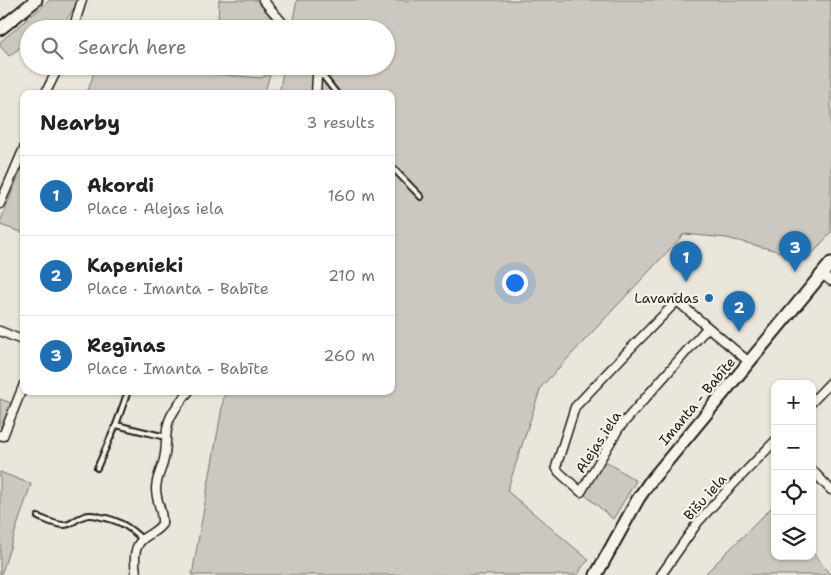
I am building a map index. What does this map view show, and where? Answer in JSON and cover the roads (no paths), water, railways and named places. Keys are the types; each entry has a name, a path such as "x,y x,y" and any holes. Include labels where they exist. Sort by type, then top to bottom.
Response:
{"main road":[{"path":"0,29 36,0"},
{"name":"Imanta - Babīte","path":"598,571 638,499 649,484 749,362 826,277 831,263"}],"street":[{"path":"76,20 82,0"},
{"path":"263,0 280,20"},
{"path":"47,90 54,75"},
{"path":"316,90 317,76"},
{"path":"0,204 20,157"},
{"name":"Alejas iela","path":"677,302 707,328 619,428 581,492 556,467 575,407 677,302"},
{"path":"707,328 749,362"},
{"path":"0,331 20,339"},
{"path":"816,398 831,382"},
{"path":"0,435 3,436 20,394"},
{"path":"136,575 135,555 137,545 162,524 163,514 156,492 157,481 165,456 168,422 176,407 186,395"},
{"name":"Bišu iela","path":"661,575 698,522 771,445"},
{"path":"816,474 831,490"}],"lane":[{"path":"317,76 323,76 334,90"},
{"path":"395,170 421,197"},
{"path":"98,468 127,395"},
{"path":"116,425 166,437"},
{"path":"38,517 65,525 72,523 82,516 92,515 114,519 132,530 142,539"}],"place":[{"name":"Regīnas","path":"795,272"},
{"name":"Akordi","path":"686,282"},
{"name":"Lavandas","path":"709,298"},
{"name":"Kapenieki","path":"739,332"}]}
